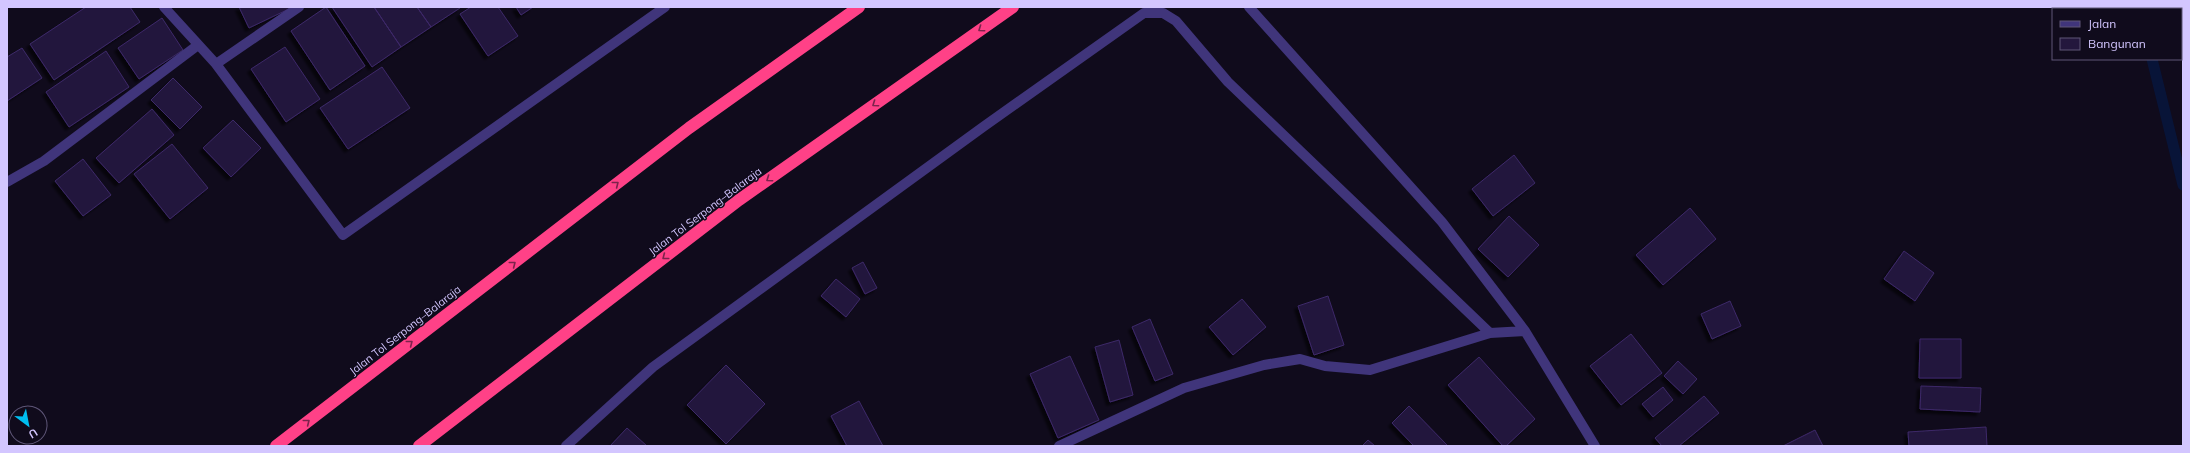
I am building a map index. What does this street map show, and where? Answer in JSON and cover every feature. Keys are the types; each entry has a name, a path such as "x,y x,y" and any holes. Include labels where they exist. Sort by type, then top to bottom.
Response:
{"highway":[{"name":"Jalan Tol Serpong–Balaraja","path":"276,446 689,128 859,7"},
{"name":"Jalan Tol Serpong–Balaraja","path":"419,446 739,200 1013,7"}],"street":[{"path":"164,7 216,64 343,235 665,7"},
{"path":"216,64 299,7"},
{"path":"1249,7 1442,222 1524,331 1595,446"},
{"path":"566,446 653,367 983,126 1144,13 1162,13 1176,21 1228,82 1490,333"},
{"path":"7,182 44,161 198,45"},
{"path":"1059,446 1184,388 1264,365 1300,358 1324,366 1370,370 1490,333 1524,331"}],"building":[{"path":"86,7 130,7 140,22 54,80 30,44"},
{"path":"239,7 293,7 249,28"},
{"path":"326,7 365,66 330,90 291,31"},
{"path":"332,7 374,7 401,47 372,67"},
{"path":"374,7 417,7 431,27 401,47"},
{"path":"417,7 459,7 460,8 431,27"},
{"path":"471,7 498,7 518,36 488,56 460,14"},
{"path":"516,7 533,7 521,15"},
{"path":"162,18 183,50 139,79 118,48"},
{"path":"285,47 320,99 286,122 251,69"},
{"path":"22,48 42,78 7,101 7,57"},
{"path":"106,51 129,87 69,127 46,92"},
{"path":"382,67 410,108 348,149 320,108"},
{"path":"173,78 202,107 180,129 151,100"},
{"path":"152,109 174,135 119,183 96,158"},
{"path":"233,120 261,148 231,177 203,148"},
{"path":"172,144 208,188 170,219 134,174"},
{"path":"1514,155 1535,183 1493,216 1472,189"},
{"path":"83,159 111,195 83,216 55,181"},
{"path":"1690,208 1716,239 1663,285 1636,255"},
{"path":"1509,216 1539,245 1508,277 1478,249"},
{"path":"1904,251 1934,273 1915,301 1884,279"},
{"path":"863,262 877,288 865,294 852,268"},
{"path":"836,279 860,299 846,317 821,296"},
{"path":"1328,296 1344,345 1314,355 1298,306"},
{"path":"1242,299 1266,327 1233,355 1209,327"},
{"path":"1730,301 1741,326 1712,339 1701,314"},
{"path":"1150,319 1173,374 1155,381 1132,327"},
{"path":"1631,334 1662,373 1621,405 1590,366"},
{"path":"1920,339 1961,339 1961,378 1919,378"},
{"path":"1119,340 1133,395 1110,402 1095,347"},
{"path":"1070,356 1099,420 1058,438 1030,374"},
{"path":"1479,357 1535,419 1506,446 1503,446 1448,385"},
{"path":"1678,361 1697,379 1683,394 1664,376"},
{"path":"726,365 765,404 726,444 687,405"},
{"path":"1921,386 1981,388 1980,412 1920,409"},
{"path":"1663,387 1673,400 1653,417 1642,404"},
{"path":"1704,396 1719,413 1679,446 1662,446 1655,438"},
{"path":"859,401 883,446 847,446 831,416"},
{"path":"1409,406 1447,445 1414,446 1392,423"},
{"path":"1986,427 1987,446 1909,446 1908,432"},
{"path":"627,428 647,446 610,446"},
{"path":"1815,430 1823,446 1783,446"},
{"path":"1368,440 1375,446 1362,446"}],"waterway":[{"path":"2152,60 2183,185"}]}
